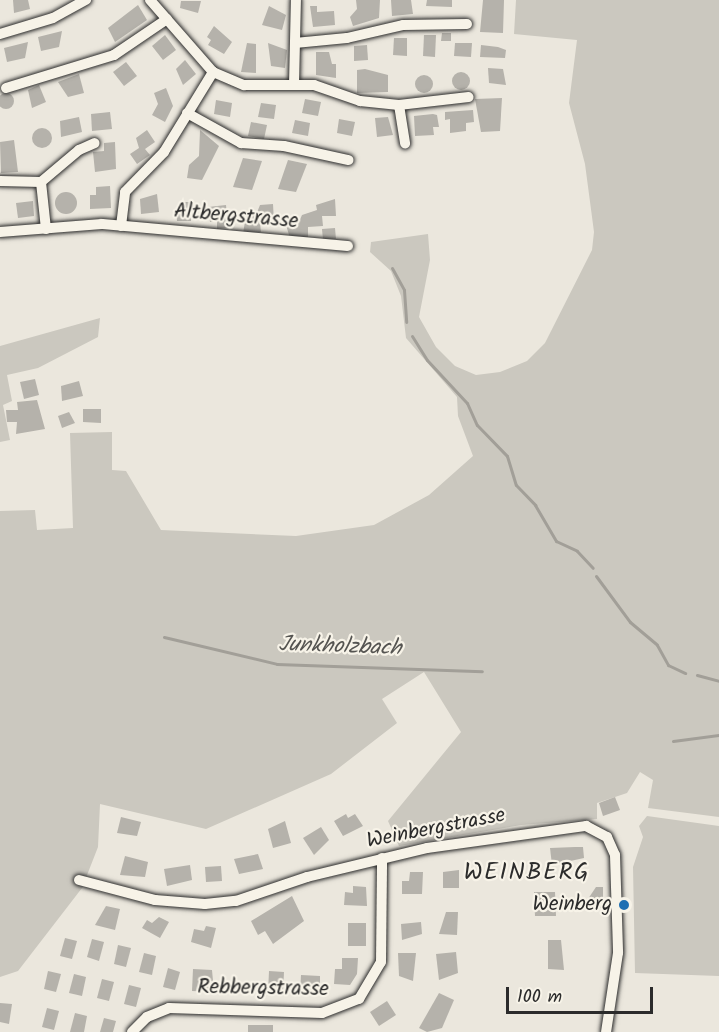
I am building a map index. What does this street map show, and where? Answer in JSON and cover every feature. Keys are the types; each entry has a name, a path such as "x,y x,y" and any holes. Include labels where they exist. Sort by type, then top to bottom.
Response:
{"street":[{"path":"0,34 53,18 87,0"},
{"path":"150,0 213,72 244,85 320,86 360,101 399,105 469,97"},
{"path":"294,85 296,0"},
{"path":"6,88 114,55 167,19"},
{"path":"295,43 347,38 403,25 466,24"},
{"path":"121,226 130,184 164,152 213,72"},
{"path":"399,105 405,144"},
{"path":"187,113 241,143 284,146 348,160"},
{"path":"0,181 41,182 79,150 95,143"},
{"path":"41,182 46,229"},
{"name":"Altbergstrasse","path":"0,232 121,226 348,246"},
{"name":"Weinbergstrasse","path":"79,880 154,900 205,904 236,901 382,858 575,826 596,829 607,837 615,855 618,920 616,981 606,1032"},
{"name":"Rebbergstrasse","path":"132,1032 147,1017 169,1008 322,1013 338,1011 359,999 381,962 382,858"}],"shaded area":[{"path":"516,0 719,0 719,817 648,808 653,780 640,772 627,793 597,803 597,819 521,825 399,846 388,821 461,732 424,672 382,699 397,723 331,774 206,829 100,804 98,847 82,888 18,971 0,977 0,511 35,510 37,530 73,528 70,433 112,432 112,470 126,471 161,530 296,536 374,525 429,495 473,456 458,416 457,397 406,338 401,296 391,271 370,252 371,242 428,234 430,260 419,317 436,347 455,366 476,375 500,372 527,361 545,343 592,250 594,232 585,164 569,103 577,40 514,34"},
{"path":"100,318 98,337 38,368 7,375 12,401 3,405 10,440 0,442 0,346"},
{"path":"647,816 719,826 719,976 635,973 633,867 643,837 639,826"}],"building":[{"path":"13,0 28,0 30,9 14,13"},
{"path":"356,0 380,0 379,18 353,26 350,17 357,9"},
{"path":"391,0 411,0 413,14 392,16"},
{"path":"427,0 452,0 452,7 426,6"},
{"path":"483,0 504,0 503,33 480,32"},
{"path":"181,1 201,1 198,13 180,8"},
{"path":"138,5 147,20 115,42 108,28"},
{"path":"269,6 286,15 282,30 262,25"},
{"path":"310,6 317,6 317,12 334,11 335,25 313,27"},
{"path":"214,26 232,42 224,54 208,45 211,40 207,37"},
{"path":"62,31 59,47 41,51 38,37"},
{"path":"442,33 451,33 451,41 441,41"},
{"path":"165,35 176,50 163,60 152,46"},
{"path":"424,35 436,35 435,57 423,56"},
{"path":"394,38 407,38 407,56 393,55"},
{"path":"28,42 25,58 7,62 4,48"},
{"path":"247,43 256,44 256,73 241,72"},
{"path":"268,43 287,50 285,68 271,66"},
{"path":"455,43 472,43 471,57 454,56"},
{"path":"367,45 368,60 354,61 354,46"},
{"path":"481,45 506,50 505,58 480,57"},
{"path":"316,52 329,52 332,64 336,64 336,78 316,75"},
{"path":"185,60 196,74 183,85 176,69"},
{"path":"126,62 137,76 124,86 113,72"},
{"path":"488,68 503,69 506,85 489,83"},
{"path":"365,69 388,75 388,92 357,93 357,70"},
{"path":"461,72 467,75 470,81 467,87 461,90 455,87 452,81 455,75"},
{"path":"79,74 84,93 68,97 58,82"},
{"path":"424,75 430,78 433,84 430,90 424,93 418,90 415,84 418,78"},
{"path":"39,85 46,102 32,108 28,90"},
{"path":"166,88 173,106 165,122 152,115 158,104 154,93"},
{"path":"3,93 9,93 14,101 12,107 3,109 -2,104 -2,98"},
{"path":"502,98 500,131 481,132 475,99"},
{"path":"305,99 321,102 318,116 302,113"},
{"path":"216,100 232,103 230,117 214,114"},
{"path":"261,103 276,105 274,119 258,117"},
{"path":"473,110 474,122 466,123 466,131 450,133 450,119 445,120 445,112"},
{"path":"110,112 112,129 92,131 91,114"},
{"path":"437,115 439,127 433,127 434,135 415,136 414,116"},
{"path":"79,117 82,132 61,137 60,121"},
{"path":"388,117 393,135 377,137 375,118"},
{"path":"339,119 355,122 352,136 337,133"},
{"path":"295,120 310,123 308,136 292,133"},
{"path":"251,122 267,125 264,139 248,136"},
{"path":"38,128 46,128 52,134 52,142 46,148 38,148 32,142 32,134"},
{"path":"147,130 155,142 145,149 150,155 137,164 130,154 139,148 136,138"},
{"path":"200,130 219,146 202,180 187,178 189,165 199,156"},
{"path":"14,140 18,172 1,173 0,142"},
{"path":"115,142 116,169 95,172 93,152 104,151 104,143"},
{"path":"243,158 262,161 252,190 233,187"},
{"path":"288,160 307,164 296,192 278,189"},
{"path":"110,186 111,208 90,209 90,195 96,195 96,187"},
{"path":"66,192 74,195 77,203 74,211 66,214 58,211 55,203 58,195"},
{"path":"157,194 159,212 141,214 140,199"},
{"path":"335,199 336,216 322,216 323,226 308,227 308,237 290,238 285,222 298,224 302,215 317,210 316,205"},
{"path":"33,201 34,216 18,218 16,203"},
{"path":"183,202 190,202 191,221 177,221 176,209 183,209"},
{"path":"273,204 274,222 260,223 261,232 243,234 246,215 256,215 260,205"},
{"path":"226,205 228,228 217,229 217,221 210,222 208,207"},
{"path":"335,228 336,239 323,240 322,229"},
{"path":"35,379 39,395 24,399 20,382"},
{"path":"79,381 83,396 62,401 61,386"},
{"path":"37,400 45,429 16,434 17,422 7,422 6,410 18,410 17,402"},
{"path":"83,409 101,409 101,423 83,422"},
{"path":"69,412 75,423 62,428 58,416"},
{"path":"615,797 620,810 603,816 599,803"},
{"path":"346,814 348,818 355,814 363,826 343,836 334,821"},
{"path":"121,817 141,822 137,836 117,833"},
{"path":"285,821 291,843 273,848 268,829"},
{"path":"321,827 329,840 314,855 303,838"},
{"path":"583,847 584,858 552,865 550,848"},
{"path":"258,854 263,869 239,874 234,859"},
{"path":"125,856 148,862 145,877 120,875"},
{"path":"190,865 192,880 167,886 164,869"},
{"path":"221,866 222,881 206,882 205,867"},
{"path":"459,870 459,888 443,888 443,872"},
{"path":"410,872 423,872 422,894 402,894 402,881 409,881"},
{"path":"353,886 366,887 367,906 344,905 345,892 353,893"},
{"path":"596,887 603,887 603,908 582,908"},
{"path":"534,892 555,892 556,916 535,916"},
{"path":"292,896 304,921 273,944 265,931 258,935 251,921"},
{"path":"106,906 120,909 115,930 95,925"},
{"path":"446,912 458,912 457,935 439,934"},
{"path":"159,917 169,922 160,938 142,928 147,920 152,923"},
{"path":"421,922 422,934 402,940 401,924"},
{"path":"348,923 366,923 366,946 348,946"},
{"path":"206,926 216,928 211,948 191,942 194,929 204,931"},
{"path":"65,938 77,941 72,959 60,956"},
{"path":"92,939 104,942 99,961 87,957"},
{"path":"548,940 561,940 564,970 548,969"},
{"path":"118,945 131,948 126,967 114,964"},
{"path":"456,952 458,973 439,980 436,954"},
{"path":"144,953 156,956 152,975 139,972"},
{"path":"398,953 416,953 413,981 399,976"},
{"path":"342,958 358,958 357,974 350,985 334,984 335,969 342,969"},
{"path":"168,968 180,972 175,990 163,987"},
{"path":"193,969 212,970 214,992 192,991"},
{"path":"48,971 61,974 56,992 44,989"},
{"path":"269,971 284,972 283,993 268,993"},
{"path":"74,974 86,977 82,996 69,993"},
{"path":"301,975 320,976 320,994 300,994"},
{"path":"102,979 114,982 109,1001 97,998"},
{"path":"129,985 141,988 136,1007 124,1004"},
{"path":"439,993 454,1000 442,1028 427,1032 419,1028"},
{"path":"387,1001 396,1015 379,1026 370,1012"},
{"path":"0,1003 12,1004 9,1024 0,1022"},
{"path":"47,1008 59,1011 54,1030 42,1027"},
{"path":"75,1013 87,1016 84,1032 70,1032"},
{"path":"104,1018 116,1021 113,1032 100,1032"},
{"path":"248,1025 273,1025 273,1032 248,1032"}],"waterway":[{"path":"392,268 404,290 406,322"},
{"path":"412,336 427,360 467,403 477,425 507,456 516,485 535,505 556,541 577,551 593,568"},
{"path":"596,576 630,622 657,645 668,665 685,673"},
{"name":"Junkholzbach","path":"164,637 277,664 482,671"},
{"path":"697,675 719,681"},
{"name":"Junkholzbach","path":"673,741 719,735"}],"place":[{"name":"Weinberg","path":"624,905"}],"district":[{"name":"WEINBERG","path":"527,873"}]}
